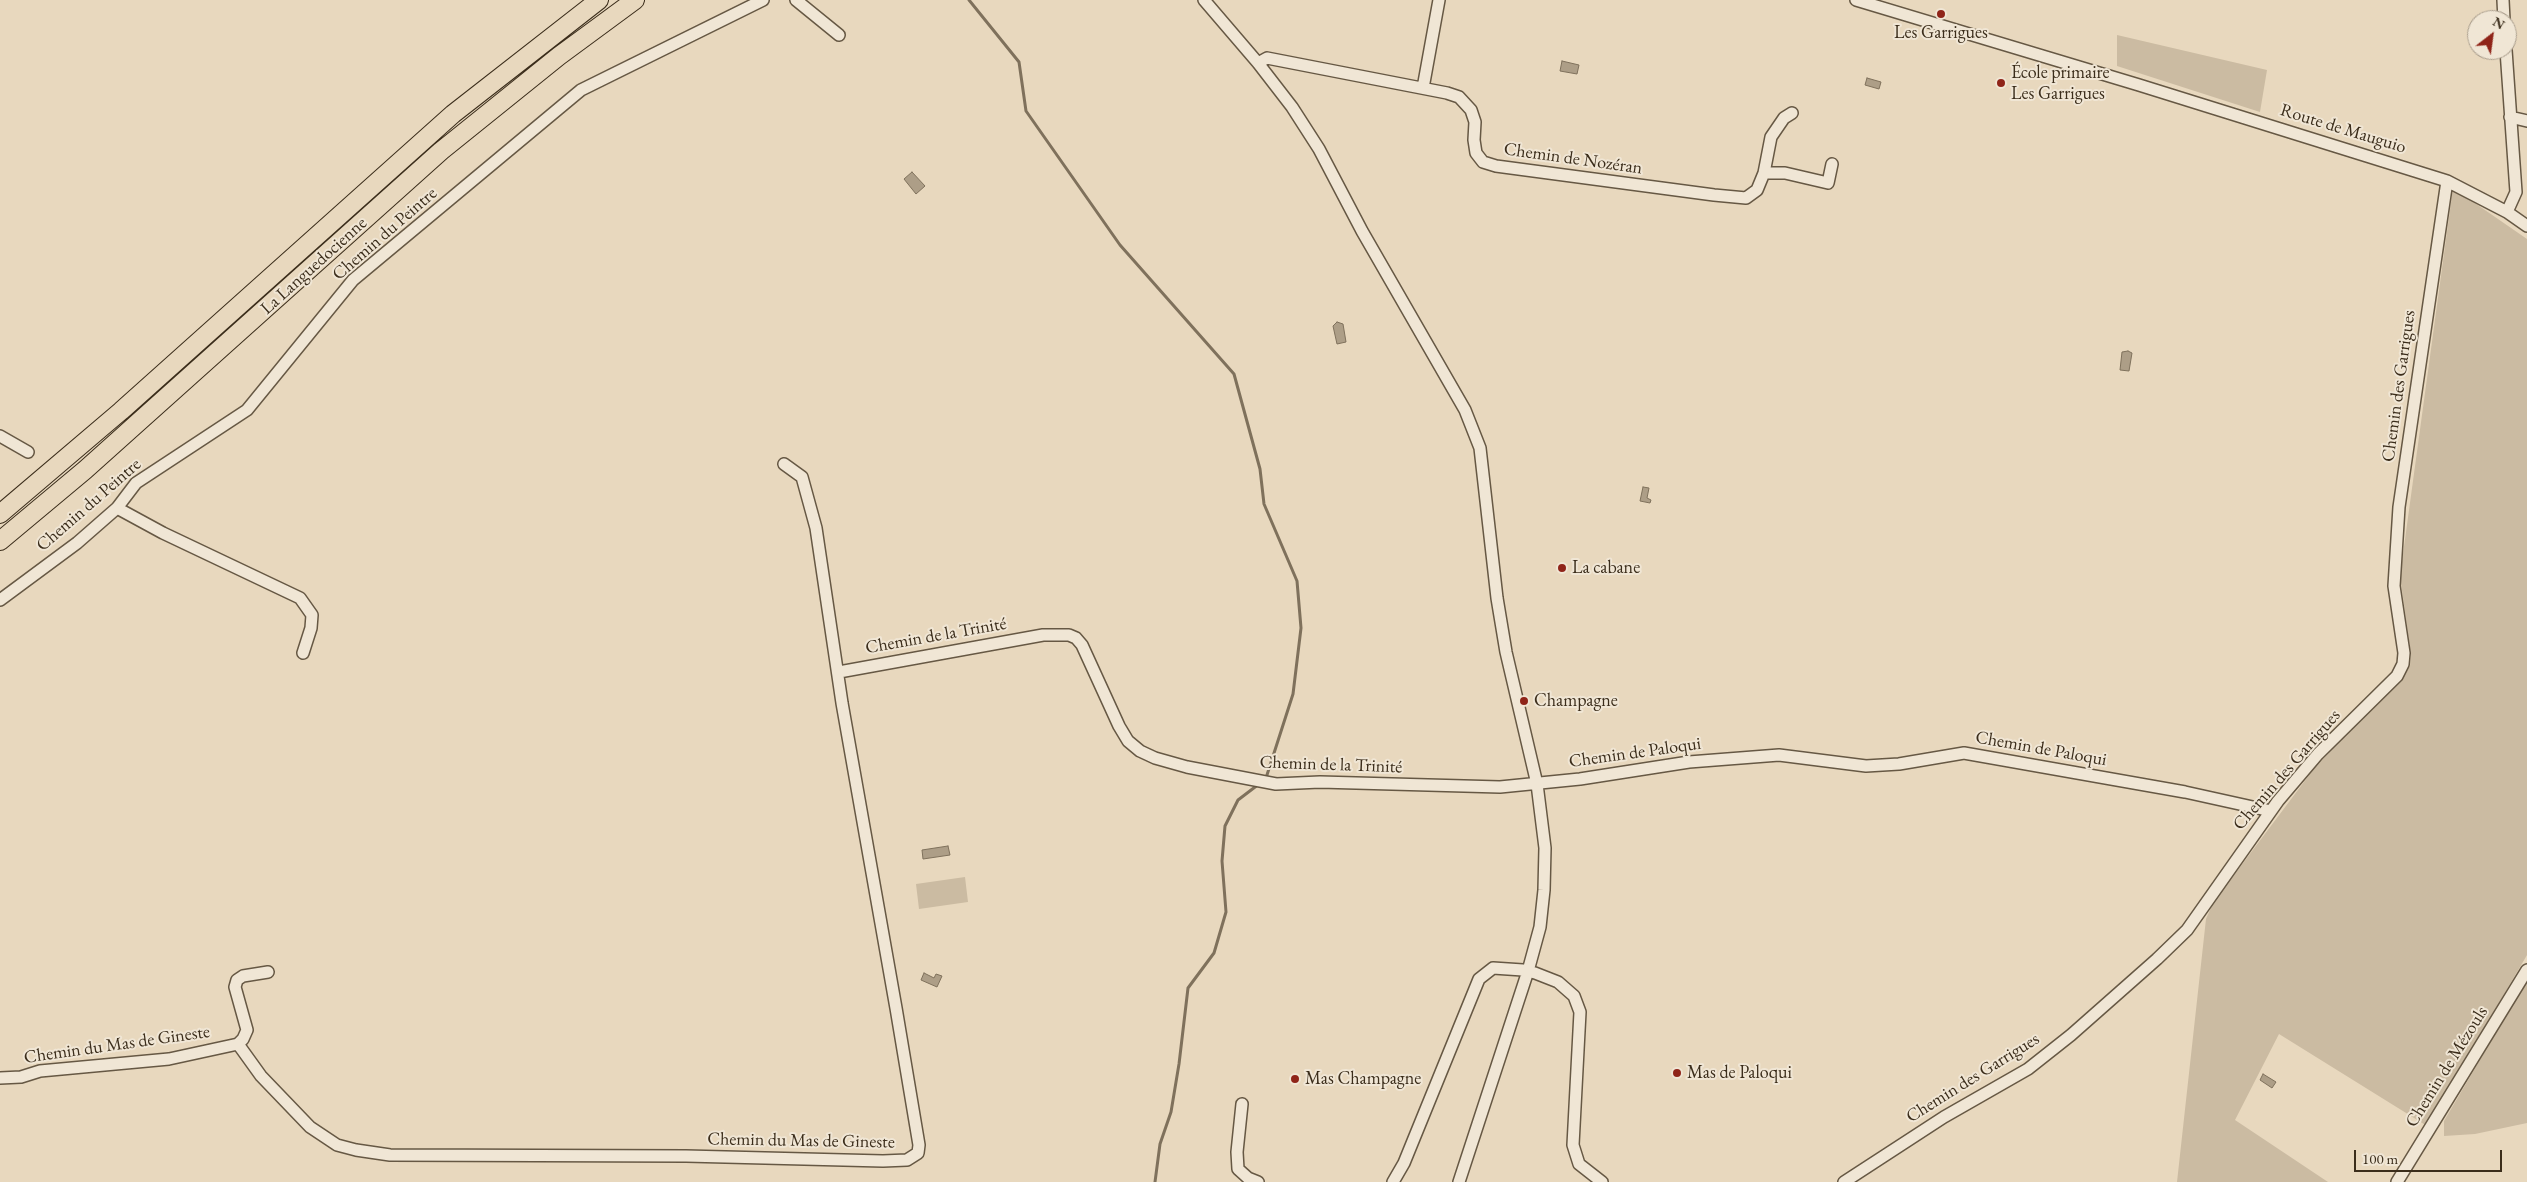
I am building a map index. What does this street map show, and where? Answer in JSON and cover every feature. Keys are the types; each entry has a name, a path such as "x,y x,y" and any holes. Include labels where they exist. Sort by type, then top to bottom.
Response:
{"highway":[{"name":"La Languedocienne","path":"0,514 128,404 453,114 600,0"},
{"name":"La Languedocienne","path":"0,541 106,451 441,152 559,56 635,0"}],"street":[{"name":"Chemin du Peintre","path":"0,600 77,543 117,508 136,483 247,410 353,280 582,90 763,0"},
{"path":"796,0 839,36"},
{"path":"1204,0 1258,63 1292,107 1320,149 1366,240 1472,424 1482,458 1497,598 1506,652 1536,784 1545,848 1544,890 1540,927 1528,971 1459,1182"},
{"path":"1424,88 1439,0"},
{"name":"Route de Mauguio","path":"1856,0 2139,85 2446,181 2507,212 2527,226"},
{"name":"Chemin de Nozéran","path":"1258,63 1267,58 1424,88 1460,97 1471,110 1475,122 1474,140 1476,153 1483,162 1496,166 1628,185 1746,198 1757,190 1764,173 1771,137 1784,118 1792,113"},
{"path":"2507,60 2516,192 2507,212"},
{"path":"2510,117 2527,121"},
{"path":"1764,173 1785,173 1828,184 1832,164"},
{"name":"Chemin des Garrigues","path":"1844,1182 1944,1116 2028,1068 2085,1022 2187,930 2271,811 2318,754 2394,680 2403,664 2404,647 2394,586 2398,516 2446,181"},
{"path":"0,436 28,452"},
{"path":"784,464 802,477 816,528 839,672"},
{"path":"117,508 163,533 300,598 312,615 311,628 303,653"},
{"name":"Chemin de la Trinité","path":"839,672 1043,635 1068,635 1076,638 1082,645 1119,726 1128,741 1140,751 1155,758 1187,767 1276,784 1320,782 1500,787 1536,784"},
{"name":"Chemin du Mas de Gineste","path":"0,1078 21,1077 40,1071 169,1059 238,1044 261,1076 310,1127 337,1145 356,1150 390,1155 686,1156 907,1160 918,1153 919,1145 842,703 839,672"},
{"name":"Chemin de Paloqui","path":"1536,784 1689,762 1779,755 1866,766 1899,764 1964,753 2185,792 2271,811"},
{"path":"1393,1182 1404,1163 1479,979 1493,968 1528,971 1558,982 1574,996 1580,1012 1573,1145 1579,1164 1602,1182"},
{"name":"Chemin de Mézouls","path":"2397,1182 2527,970"},
{"path":"238,1044 243,1039 247,1030 235,987 237,980 243,976 268,972"},
{"path":"1242,1104 1237,1152 1238,1169 1248,1178 1258,1182"}],"shaded area":[{"path":"2117,35 2267,70 2260,112 2117,66"},
{"path":"1562,61 1579,65 1577,74 1560,71"},
{"path":"1867,78 1881,82 1879,89 1865,85"},
{"path":"912,172 925,186 916,194 904,179"},
{"path":"2453,188 2527,239 2527,955 2427,1126 2279,1034 2235,1120 2328,1182 2177,1182 2206,919 2213,903 2313,770 2410,666 2411,655 2400,576"},
{"path":"1337,322 1343,324 1346,342 1337,344 1333,326"},
{"path":"2128,351 2132,353 2129,371 2120,370 2122,352"},
{"path":"1643,487 1649,488 1647,498 1651,500 1650,503 1640,501"},
{"path":"948,846 950,855 923,859 922,850"},
{"path":"965,877 968,902 919,909 916,884"},
{"path":"924,973 934,978 936,974 942,976 937,987 921,980"},
{"path":"2527,980 2527,1123 2475,1134 2444,1136 2444,1121"},
{"path":"2263,1074 2276,1082 2272,1088 2260,1080"}],"waterway":[{"path":"969,0 1019,62 1026,111 1120,245 1234,374 1260,469 1264,504 1297,581 1301,628 1293,694 1266,778"},
{"path":"1155,1182 1160,1144 1171,1112 1188,988 1214,953 1226,912 1222,861 1225,826 1238,800 1259,784"}],"place":[{"name":"Les Garrigues","path":"1941,14"},
{"name":"École primaire Les Garrigues","path":"2001,83"},
{"name":"La cabane","path":"1562,568"},
{"name":"Champagne","path":"1524,701"},
{"name":"Mas de Paloqui","path":"1677,1073"},
{"name":"Mas Champagne","path":"1295,1079"}]}
